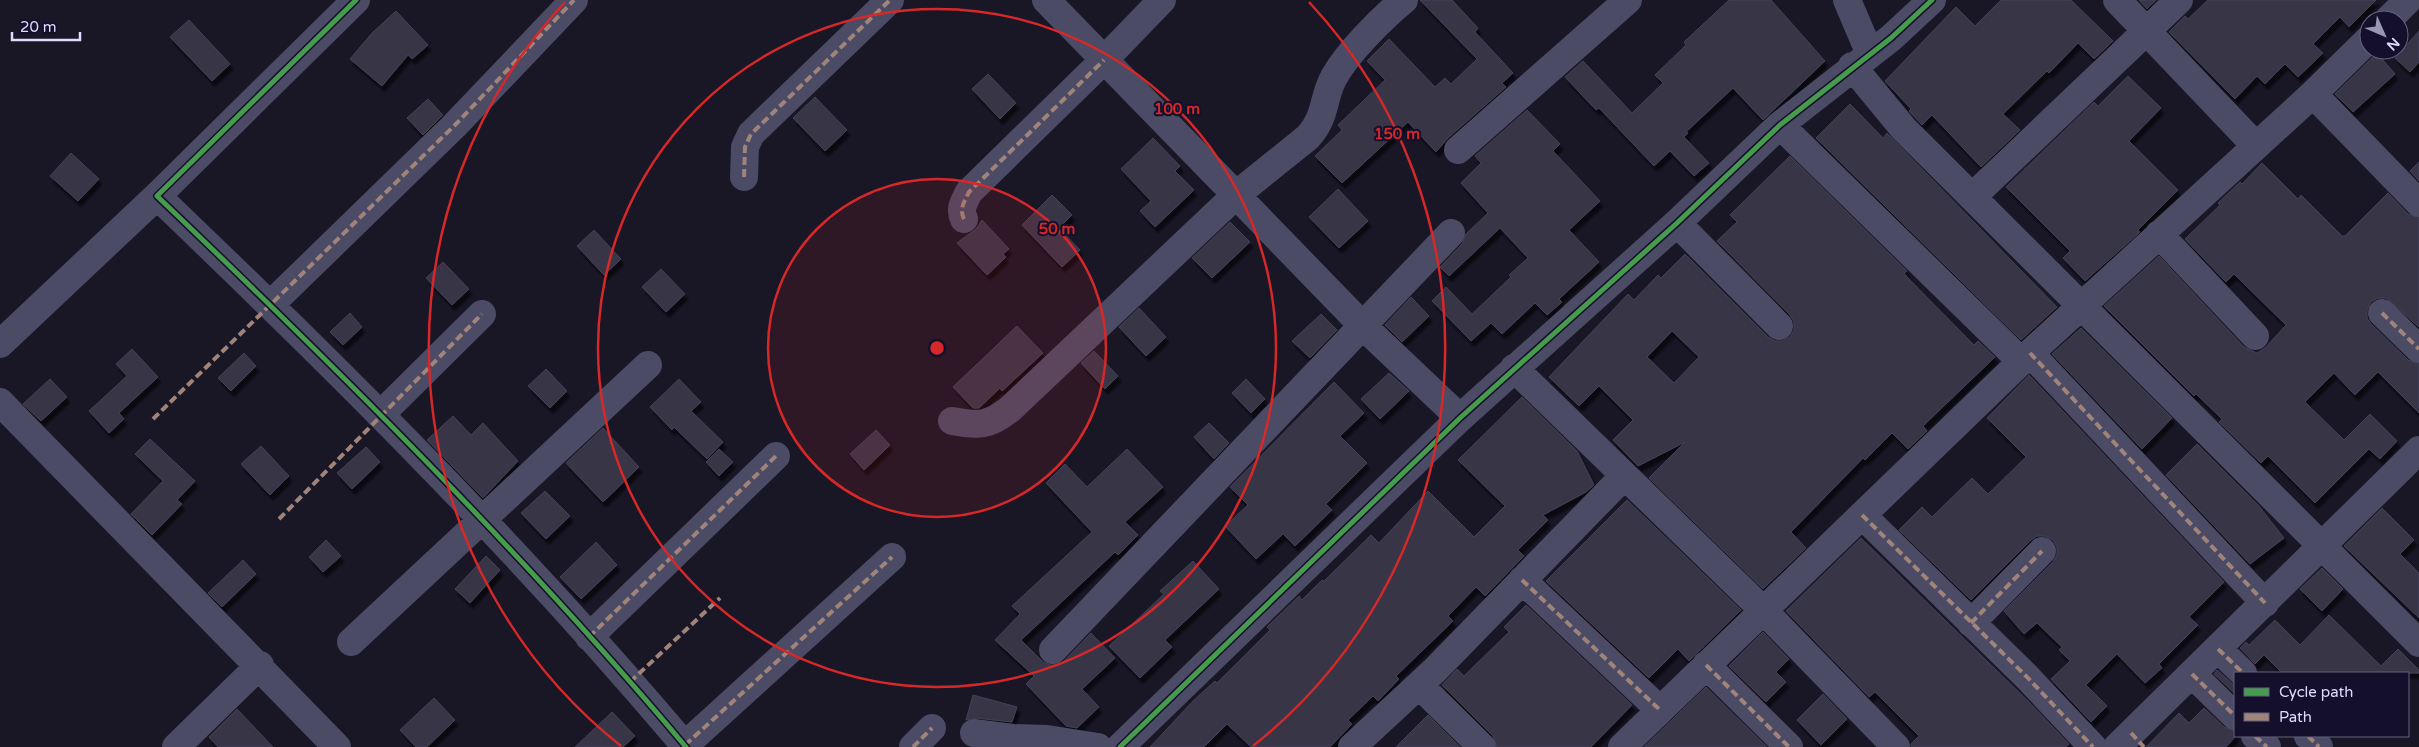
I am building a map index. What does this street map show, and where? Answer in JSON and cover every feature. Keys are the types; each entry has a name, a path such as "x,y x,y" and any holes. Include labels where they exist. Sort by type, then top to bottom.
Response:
{"street":[{"path":"0,344 156,196 356,0"},
{"path":"270,305 455,126 574,0"},
{"path":"744,176 744,146 752,134 890,0"},
{"path":"1046,0 1363,326 1460,418"},
{"path":"964,219 961,213 962,204 969,192 1104,60 1162,0"},
{"path":"952,421 974,425 996,421 1236,195 1308,137 1318,126 1334,78 1360,43 1404,0"},
{"path":"1458,150 1628,0"},
{"path":"1847,0 1861,60 1902,128 2082,305 2321,547 2419,643"},
{"path":"1120,747 1514,368 1677,223 1780,126 1932,0"},
{"path":"2117,0 2255,145"},
{"path":"1972,197 2179,0"},
{"path":"2398,10 2408,0"},
{"path":"1622,747 2026,358 2255,145 2313,94 2359,49"},
{"path":"2313,94 2419,203"},
{"path":"1780,126 2026,358 2265,603"},
{"path":"156,196 270,305 482,519 686,746 892,557"},
{"path":"1677,223 1779,326"},
{"path":"1053,650 1451,233"},
{"path":"2159,234 2255,336"},
{"path":"2382,313 2419,349"},
{"path":"380,416 482,314"},
{"path":"351,642 648,365"},
{"path":"1514,368 1763,610 1896,747"},
{"path":"0,402 260,665 338,747"},
{"path":"2131,742 2192,674 2419,450"},
{"path":"589,637 776,456"},
{"path":"1352,747 1419,685 1624,476"},
{"path":"1862,515 2093,747"},
{"path":"1971,623 2042,551"},
{"path":"1522,580 1660,710"},
{"path":"2218,649 2242,672"},
{"path":"176,747 260,665"},
{"path":"1706,666 1789,747"},
{"path":"2192,674 2234,715"},
{"path":"1419,685 1482,747"},
{"path":"913,747 932,728"},
{"path":"974,732 1012,738 1047,739 1098,747"},
{"path":"2256,737 2267,747"},
{"path":"2309,737 2319,747"}],"building":[{"path":"1420,0 1452,0 1478,28 1475,32 1513,73 1502,83 1506,87 1448,138 1436,152 1408,122 1342,183 1315,156 1342,130 1338,125 1385,80 1367,61 1389,39 1435,87 1445,78 1451,84 1477,59"},
{"path":"1729,0 1771,0 1825,61 1763,120 1733,88 1686,132 1688,133 1684,137 1709,163 1694,176 1670,151 1654,166 1599,108 1596,110 1565,77 1583,61 1632,113 1663,83 1655,75 1686,45 1684,42"},
{"path":"2001,0 2071,0 2113,41 2094,59 2078,43 2049,73 2047,71 2003,114 2020,130 1981,167 1932,115 1922,125 1909,111 1911,109 1885,81 1956,7 1975,26"},
{"path":"2139,0 2156,0 2147,9"},
{"path":"2208,0 2376,0 2366,10 2359,10 2359,17 2349,27 2340,17 2313,44 2323,53 2298,77 2285,64 2265,84 2257,76 2235,99 2169,32 2185,16 2188,19"},
{"path":"396,11 428,45 412,59 408,55 382,86 350,59 372,33"},
{"path":"189,20 230,64 212,81 170,37"},
{"path":"2419,31 2419,62 2410,72 2397,60 2409,60 2409,42"},
{"path":"2370,60 2383,60 2395,74 2353,112 2335,94"},
{"path":"988,74 1016,103 1000,119 972,89"},
{"path":"2128,76 2161,108 2129,141 2178,190 2138,230 2140,232 2085,281 2063,258 2070,251 2006,187 2094,102 2098,106"},
{"path":"815,97 847,130 825,151 793,118"},
{"path":"428,99 443,115 423,135 407,118"},
{"path":"1850,104 1883,138 1887,133 2057,307 2021,340 1816,138"},
{"path":"1527,110 1560,144 1553,151 1600,201 1569,230 1599,262 1559,299 1562,302 1547,315 1535,303 1502,334 1491,323 1471,341 1432,301 1446,287 1472,314 1528,258 1500,228 1449,276 1440,267 1462,244 1466,234 1488,213 1461,183 1481,163 1475,156"},
{"path":"1153,138 1180,166 1175,171 1194,190 1155,227 1140,211 1151,201 1121,169"},
{"path":"71,153 99,179 78,201 50,176"},
{"path":"1790,156 1907,271 1904,273 1908,278 1974,345 1978,341 1995,357 1923,426 1927,431 1908,449 1892,433 1865,460 1863,458 1791,532 1806,548 1763,589 1649,478 1685,442 1638,466 1613,440 1633,420 1599,386 1579,406 1549,377 1628,294 1634,300 1658,275 1661,278 1685,254 1768,337 1775,341 1782,341 1790,337 1794,330 1794,322 1790,315 1717,241 1737,222 1730,215","holes":["1672,331 1699,357 1674,383 1647,357"]},
{"path":"2419,162 2419,181 2410,171"},
{"path":"2262,163 2298,199 2301,195 2342,236 2345,236 2388,193 2408,214 2419,218 2419,327 2386,298 2378,298 2371,302 2367,310 2367,318 2408,360 2419,364 2419,413 2378,372 2355,395 2334,373 2305,402 2344,440 2370,414 2397,441 2380,459 2369,449 2315,503 2268,456 2261,463 2219,422 2222,419 2196,394 2194,396 2104,306 2159,256 2244,347 2257,353 2265,348 2286,325 2234,274 2226,282 2185,239 2220,205 2218,203 2240,182 2242,184"},
{"path":"1338,189 1368,221 1339,248 1309,217"},
{"path":"1052,195 1072,215 1059,228 1080,250 1062,267 1022,225"},
{"path":"982,220 1009,249 1003,254 1006,257 987,275 957,243 976,229"},
{"path":"1230,222 1250,242 1212,278 1192,258"},
{"path":"594,230 621,259 604,275 577,246"},
{"path":"443,262 469,289 452,305 426,278"},
{"path":"661,269 685,294 666,312 642,287"},
{"path":"1411,297 1429,316 1402,342 1385,325"},
{"path":"1139,308 1166,337 1146,356 1119,327"},
{"path":"350,313 362,327 343,345 330,332"},
{"path":"1321,314 1337,330 1310,358 1292,341"},
{"path":"1017,326 1043,353 1002,391 1000,388 979,408 973,408 953,387"},
{"path":"2081,328 2172,418 2142,449 2052,354"},
{"path":"132,349 158,377 119,413 124,419 109,433 89,411 127,376 116,364"},
{"path":"1094,351 1118,376 1105,389 1081,363"},
{"path":"244,353 256,366 231,391 218,378"},
{"path":"546,369 567,391 550,408 528,386"},
{"path":"1389,373 1409,391 1380,419 1361,399"},
{"path":"2029,375 2224,582 2189,617 2198,625 2159,664 2162,668 2145,683 2117,654 2086,685 2107,706 2091,722 2051,679 2070,661 2059,650 2062,647 2037,623 2024,634 2004,611 2053,562 2057,555 2057,547 2053,540 2045,536 2037,536 2031,540 1971,600 1899,530 1922,507 1932,517 1972,478 1988,494 2026,457 1987,418"},
{"path":"50,379 67,397 41,421 23,404"},
{"path":"679,379 701,402 691,411 723,442 707,459 674,427 672,430 650,407"},
{"path":"1246,379 1265,399 1251,413 1232,393"},
{"path":"1334,382 1364,413 1340,436 1367,463 1326,504 1332,510 1295,546 1283,534 1256,559 1225,526 1248,505 1230,487"},
{"path":"1522,397 1577,451 1594,485 1586,492 1543,515 1548,520 1518,550 1524,556 1485,596 1476,587 1448,616 1453,621 1396,676 1399,679 1378,701 1373,696 1348,720 1352,724 1330,747 1251,747 1227,724 1204,747 1150,747 1193,701 1215,681 1217,683 1270,630 1267,627 1299,596 1302,600 1371,535 1379,543 1428,491 1474,537 1505,506 1458,460"},
{"path":"453,416 471,435 483,423 518,461 483,498 427,440"},
{"path":"1209,423 1229,443 1214,459 1194,437"},
{"path":"603,428 639,467 603,502 566,463"},
{"path":"876,430 890,445 864,470 850,454"},
{"path":"150,439 195,481 177,500 182,504 152,535 131,514 163,481 135,454"},
{"path":"2197,444 2259,506 2284,538 2250,564 2166,475"},
{"path":"261,446 289,476 270,495 241,464"},
{"path":"366,447 380,462 352,489 337,473"},
{"path":"719,449 733,462 719,476 706,462"},
{"path":"1127,449 1163,487 1125,522 1138,535 1118,555 1115,552 1021,640 1043,662 1057,665 1064,661 1091,633 1115,658 1082,689 1099,707 1077,728 1066,726 1026,684 1034,676 995,640 1020,614 1012,606 1092,532 1046,483 1065,464 1087,487"},
{"path":"545,491 570,516 546,539 521,513"},
{"path":"1627,500 1741,610 1689,661 1678,649 1649,678 1546,581"},
{"path":"2382,508 2414,540 2400,554 2419,573 2419,618 2344,546"},
{"path":"1861,538 2029,702 2069,744 2066,747 1911,747 1911,744 1919,736 1875,692 1869,697 1786,611"},
{"path":"326,540 341,556 323,572 309,557"},
{"path":"596,542 617,565 581,599 560,577"},
{"path":"486,556 500,570 470,603 455,589"},
{"path":"243,560 256,574 222,607 208,593"},
{"path":"1193,561 1219,589 1165,640 1172,647 1140,678 1109,646 1164,594 1160,591"},
{"path":"2322,568 2343,589 2322,611 2300,589"},
{"path":"1526,605 1632,705 1591,747 1497,747 1493,736 1442,685 1457,669 1464,676 1509,632 1504,627"},
{"path":"2329,615 2381,666 2398,649 2419,670 2419,673 2281,672 2264,655 2255,664 2240,648 2246,642 2249,645 2275,620 2300,645"},
{"path":"1763,632 1789,659 1776,672 1786,682 1766,702 1729,666"},
{"path":"2217,670 2234,685 2234,693 2214,674"},
{"path":"1706,687 1767,747 1644,747"},
{"path":"1823,694 1847,719 1821,745 1797,720"},
{"path":"973,695 1017,707 1012,722 976,718 966,720"},
{"path":"434,698 455,720 427,747 416,747 400,730"},
{"path":"2204,708 2224,727 2234,731 2235,737 2226,747 2146,747 2179,713 2189,723"},
{"path":"237,709 273,747 218,747 209,737"},
{"path":"612,712 635,736 623,747 575,747"},
{"path":"1428,715 1460,747 1396,747"}],"marked path":[{"path":"153,419 455,125 574,0"},
{"path":"744,177 745,147 751,134 890,0"},
{"path":"964,219 962,209 969,192 1104,60"},
{"path":"2382,313 2419,349"},
{"path":"279,519 482,314"},
{"path":"2030,353 2265,603"},
{"path":"589,637 776,456"},
{"path":"1862,515 2027,677 2093,747"},
{"path":"1971,623 2042,551"},
{"path":"685,745 892,557"},
{"path":"1522,580 1660,710"},
{"path":"630,682 720,598"},
{"path":"2218,649 2242,672"},
{"path":"1706,665 1789,747"},
{"path":"2192,674 2234,715"},
{"path":"913,747 932,728"},
{"path":"2131,733 2144,747"},
{"path":"2256,737 2267,747"},
{"path":"2309,737 2319,747"}],"cycle path":[{"path":"356,0 157,196 429,464 560,603 686,747"},
{"path":"1120,747 1460,418 1677,223 1780,125 1891,38 1932,0"}]}
